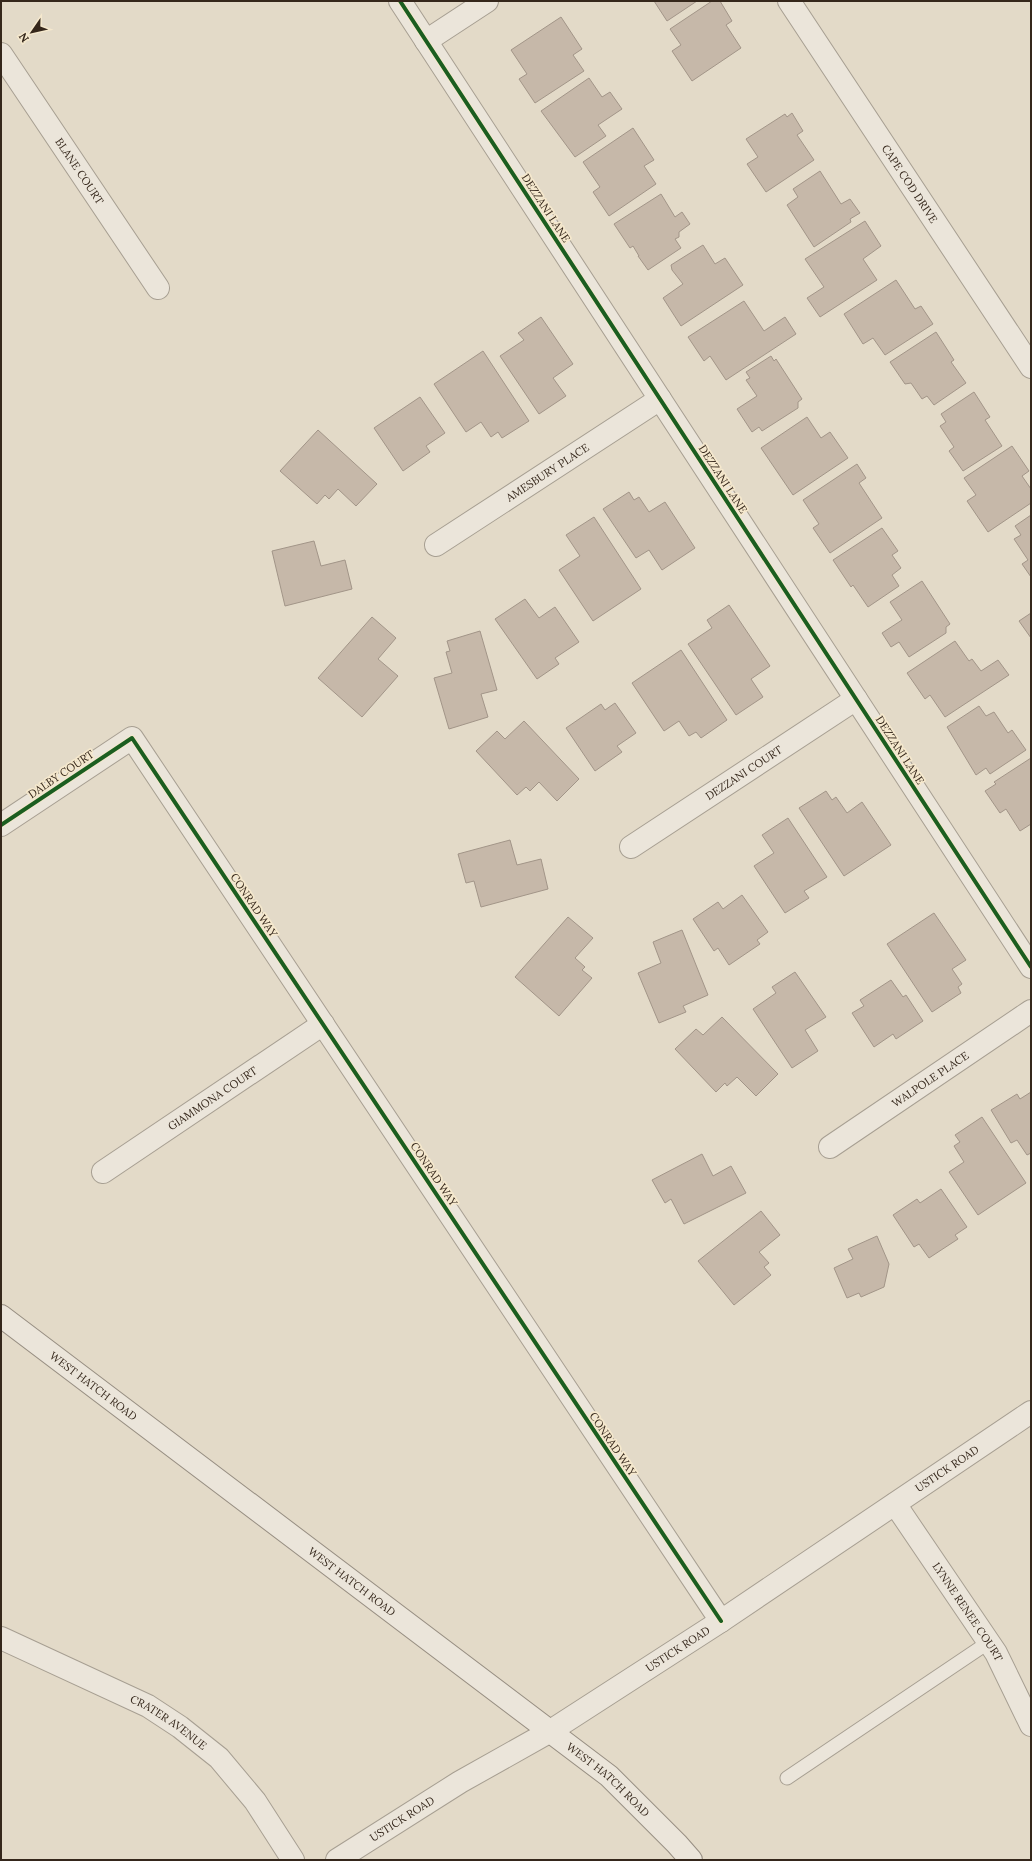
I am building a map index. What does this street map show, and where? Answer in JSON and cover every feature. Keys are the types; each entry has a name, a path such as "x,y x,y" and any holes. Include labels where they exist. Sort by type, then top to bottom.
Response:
{"street":[{"name":"DEZZANI LANE","path":"400,1 1031,967"},
{"path":"426,41 487,1"},
{"name":"CAPE COD DRIVE","path":"789,1 1031,367"},
{"name":"BLANE COURT","path":"1,54 158,288"},
{"name":"AMESBURY PLACE","path":"436,545 660,399"},
{"name":"DEZZANI COURT","path":"631,847 856,699"},
{"name":"DALBY COURT","path":"1,825 132,738"},
{"name":"CONRAD WAY","path":"132,738 721,1621"},
{"name":"WALPOLE PLACE","path":"830,1147 1031,1012"},
{"name":"GIAMMONA COURT","path":"103,1172 323,1024"},
{"name":"WEST HATCH ROAD","path":"1,1316 608,1776 677,1844 691,1860"},
{"name":"USTICK ROAD","path":"337,1860 460,1782 549,1732 721,1621 1031,1412"},
{"name":"LYNNE RENEE COURT","path":"895,1504 989,1642 1031,1725"},
{"name":"CRATER AVENUE","path":"1,1638 148,1706 180,1727 219,1758 255,1801 293,1860"}],"lane":[{"path":"787,1778 989,1642"}],"building":[{"path":"654,1 697,1 667,21"},
{"path":"712,1 720,1 732,21 726,25 741,48 692,81 672,51 681,45 670,29"},
{"path":"561,17 582,49 573,55 584,71 535,103 519,79 527,74 511,50"},
{"path":"589,78 602,97 610,92 622,109 598,125 606,136 575,157 541,111"},
{"path":"792,113 803,131 797,135 814,160 766,192 747,164 758,157 746,139 785,114 787,117"},
{"path":"633,128 654,160 644,166 656,184 609,216 593,192 600,187 583,162"},
{"path":"820,171 841,204 850,199 860,213 850,219 851,222 814,247 787,205 798,197 793,189"},
{"path":"661,194 675,217 682,212 690,224 679,232 679,237 675,239 681,248 648,270 633,246 630,248 614,224"},
{"path":"865,221 881,246 863,259 877,280 820,317 807,298 824,287 805,259"},
{"path":"703,245 715,264 725,258 743,285 681,326 663,298 683,284 672,270 671,265"},
{"path":"896,280 915,309 921,306 933,324 885,355 873,338 863,344 844,314"},
{"path":"744,301 764,331 785,317 796,334 726,380 710,356 704,361 688,337"},
{"path":"541,317 573,364 553,378 566,396 539,414 500,356 524,340 518,333"},
{"path":"936,332 954,360 951,362 966,383 934,405 927,396 922,399 911,383 905,384 890,362"},
{"path":"483,351 529,421 502,438 498,432 491,437 481,422 466,432 434,384"},
{"path":"771,356 774,361 776,359 802,399 798,402 798,408 762,431 759,427 752,432 737,409 757,396 746,380 750,378 746,372"},
{"path":"974,392 990,417 985,420 1002,446 963,471 949,451 954,447 940,426 946,422 941,414"},
{"path":"420,397 445,433 426,446 430,452 403,471 374,428"},
{"path":"807,417 821,438 830,432 848,458 793,495 761,448"},
{"path":"318,430 377,484 356,506 338,489 329,499 325,495 317,504 280,471"},
{"path":"1012,446 1029,471 1022,476 1031,489 1031,503 988,532 967,501 976,495 964,478"},
{"path":"857,464 866,478 859,483 882,518 830,553 813,528 819,524 803,500"},
{"path":"629,492 634,500 639,497 649,512 665,502 695,548 662,570 649,550 636,558 603,509"},
{"path":"1031,515 1031,577 1022,564 1028,560 1014,539 1021,535 1015,526"},
{"path":"594,517 641,589 593,621 559,570 580,556 566,535"},
{"path":"882,528 898,551 892,555 901,568 892,575 899,586 868,607 853,585 851,587 833,560"},
{"path":"314,541 321,566 345,560 352,589 285,606 272,551"},
{"path":"922,581 950,624 946,627 946,633 909,657 899,642 891,647 882,633 902,620 890,602"},
{"path":"525,599 539,618 555,607 579,642 555,658 559,664 537,679 495,619"},
{"path":"729,605 770,666 751,679 763,697 736,715 688,644 712,628 707,620"},
{"path":"1031,613 1031,638 1019,621"},
{"path":"372,617 396,638 378,659 398,676 362,717 318,678"},
{"path":"480,631 497,690 481,694 488,717 449,729 434,678 452,673 446,652 450,651 447,641"},
{"path":"955,641 969,661 972,659 981,671 998,660 1009,675 945,717 930,695 925,699 907,673"},
{"path":"681,650 727,720 701,738 696,732 689,736 679,721 664,731 632,683"},
{"path":"615,703 636,733 617,746 622,752 595,771 566,728 601,704 605,710"},
{"path":"979,706 986,716 994,712 1008,733 1012,730 1026,750 990,774 986,768 976,775 947,727"},
{"path":"524,721 579,779 557,801 539,782 530,791 526,787 517,795 476,751 497,731 505,739"},
{"path":"1031,758 1031,824 1020,831 1006,809 1000,813 985,791 996,784 994,782"},
{"path":"826,791 832,800 836,797 847,813 862,802 891,845 844,876 799,808"},
{"path":"788,818 827,877 804,891 809,898 785,913 754,866 774,853 762,835"},
{"path":"510,840 517,865 541,859 548,889 481,907 474,881 466,883 458,854"},
{"path":"742,895 768,932 757,940 760,944 729,965 718,948 714,951 693,919 718,902 723,909"},
{"path":"934,913 966,960 952,969 962,984 958,987 961,993 932,1012 887,944"},
{"path":"568,917 593,938 575,958 585,967 582,970 592,978 559,1016 515,977"},
{"path":"682,930 708,995 683,1006 686,1012 659,1023 638,973 661,963 653,942"},
{"path":"795,972 826,1017 805,1030 818,1051 792,1068 753,1009 776,993 772,987"},
{"path":"891,980 903,997 906,995 923,1021 896,1039 893,1034 874,1047 852,1013 864,1006 860,1000"},
{"path":"722,1017 778,1074 756,1096 737,1077 727,1086 725,1083 716,1092 675,1049 696,1029 703,1035"},
{"path":"1031,1092 1031,1153 1027,1155 1017,1140 1011,1143 991,1110 1017,1094 1020,1099"},
{"path":"982,1117 1026,1183 978,1215 949,1172 964,1162 954,1146 960,1142 955,1135"},
{"path":"702,1154 713,1176 731,1166 746,1193 684,1224 671,1199 665,1203 652,1180"},
{"path":"941,1189 967,1227 955,1235 958,1239 929,1258 919,1244 914,1247 893,1215 917,1199 920,1203"},
{"path":"761,1211 780,1235 759,1252 769,1263 764,1267 771,1275 734,1305 698,1261"},
{"path":"877,1236 889,1264 884,1287 861,1297 859,1293 847,1298 834,1268 853,1259 848,1249"}],"cycle path":[{"path":"400,1 1031,967"},
{"path":"1,825 132,738 721,1621"}]}
